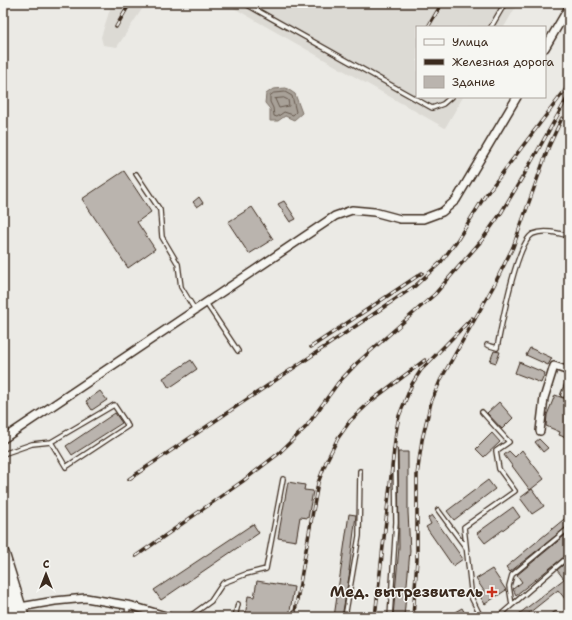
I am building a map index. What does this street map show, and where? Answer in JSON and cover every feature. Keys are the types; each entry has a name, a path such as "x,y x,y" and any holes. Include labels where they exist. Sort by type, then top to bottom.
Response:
{"main road":[{"path":"3,552 21,612"},
{"path":"3,587 12,617"}],"street":[{"path":"546,46 569,7"},
{"path":"3,439 336,216 352,210 374,212 400,219 423,219 442,212 456,200 516,98"},
{"path":"540,431 544,398 554,366 569,371"},
{"path":"21,612 55,601 86,598 128,605 169,617"}],"lane":[{"path":"244,3 432,108 443,104 450,98"},
{"path":"492,26 505,3"},
{"path":"136,174 160,210 162,237 178,264 181,287 194,310"},
{"path":"487,345 498,348 508,291 526,240 531,235 540,232 569,236"},
{"path":"206,303 238,352"},
{"path":"563,395 569,379"},
{"path":"3,454 32,444 52,442 114,405 128,426 66,467 52,442"},
{"path":"481,617 472,599 464,527 515,491 499,469 496,451 509,442 482,412"},
{"path":"390,617 396,522 395,450"},
{"path":"345,617 358,536 360,471"},
{"path":"189,617 211,601 223,583 246,574 266,569 283,479"},
{"path":"438,510 467,550"},
{"path":"512,605 509,586 512,575 569,528"},
{"path":"498,617 569,556"},
{"path":"235,617 238,604"},
{"path":"127,617 128,605"},
{"path":"552,617 556,614 564,617"}],"shaded area":[{"path":"112,3 146,3 117,47 103,45 101,37"},
{"path":"225,3 518,3 505,26 416,26 416,98 462,98 445,128"}],"water":[{"path":"286,88 295,94 302,113 294,120 285,116 278,121 270,121 270,109 265,103 266,94 273,89"}],"building":[{"path":"124,171 151,212 137,222 155,249 128,268 82,199"},
{"path":"199,197 203,203 197,207 193,202"},
{"path":"284,201 296,219 290,222 278,204"},
{"path":"252,207 273,239 249,254 228,222"},
{"path":"530,348 552,358 548,365 526,355"},
{"path":"494,351 500,352 496,363 490,361"},
{"path":"191,360 197,369 169,388 163,378"},
{"path":"519,362 545,373 541,383 515,373"},
{"path":"100,391 107,400 92,410 86,401"},
{"path":"555,395 569,400 569,439 559,435 560,432 546,426 547,415"},
{"path":"499,402 513,418 502,429 487,413"},
{"path":"115,413 122,423 72,455 66,446"},
{"path":"492,433 500,442 484,457 476,449"},
{"path":"539,439 548,448 543,452 535,442"},
{"path":"522,450 544,479 530,490 504,455 509,451 515,457"},
{"path":"398,452 408,452 408,512 410,551 404,617 393,616 399,547"},
{"path":"488,480 495,489 454,520 447,511"},
{"path":"288,482 305,485 304,490 313,491 308,518 300,517 296,541 278,538"},
{"path":"532,489 544,506 532,514 520,498"},
{"path":"513,507 520,517 485,543 477,533"},
{"path":"349,514 356,515 350,571 342,617 334,617"},
{"path":"432,515 463,559 453,566 426,527 431,524 428,518"},
{"path":"569,515 569,525 510,572 506,567"},
{"path":"253,524 259,533 161,600 154,590"},
{"path":"569,532 569,553 516,595 513,589 522,582 517,575"},
{"path":"569,560 569,604 558,590 524,617 515,617 564,579 557,570"},
{"path":"492,569 506,590 485,604 479,595 484,591 476,579"},
{"path":"257,581 294,587 289,617 245,617 248,596 254,597"},
{"path":"462,608 467,617 458,617 455,612"}],"railway":[{"path":"116,27 130,3"},
{"path":"429,26 442,3"},
{"path":"129,479 415,286 441,262 458,239 485,196 569,85"},
{"path":"136,556 243,481 278,454 306,427 338,383 357,363 435,294 482,240 501,213 569,95"},
{"path":"413,617 417,559 417,475 422,440 431,402 441,379 493,287 513,247 549,146 562,118"},
{"path":"311,347 422,273"},
{"path":"375,617 399,416 412,384 421,370 472,318"},
{"path":"294,617 318,483 326,462 338,438 350,421 371,401 425,360"}],"place":[{"name":"Мед. вытрезвитель","path":"492,592"}]}
